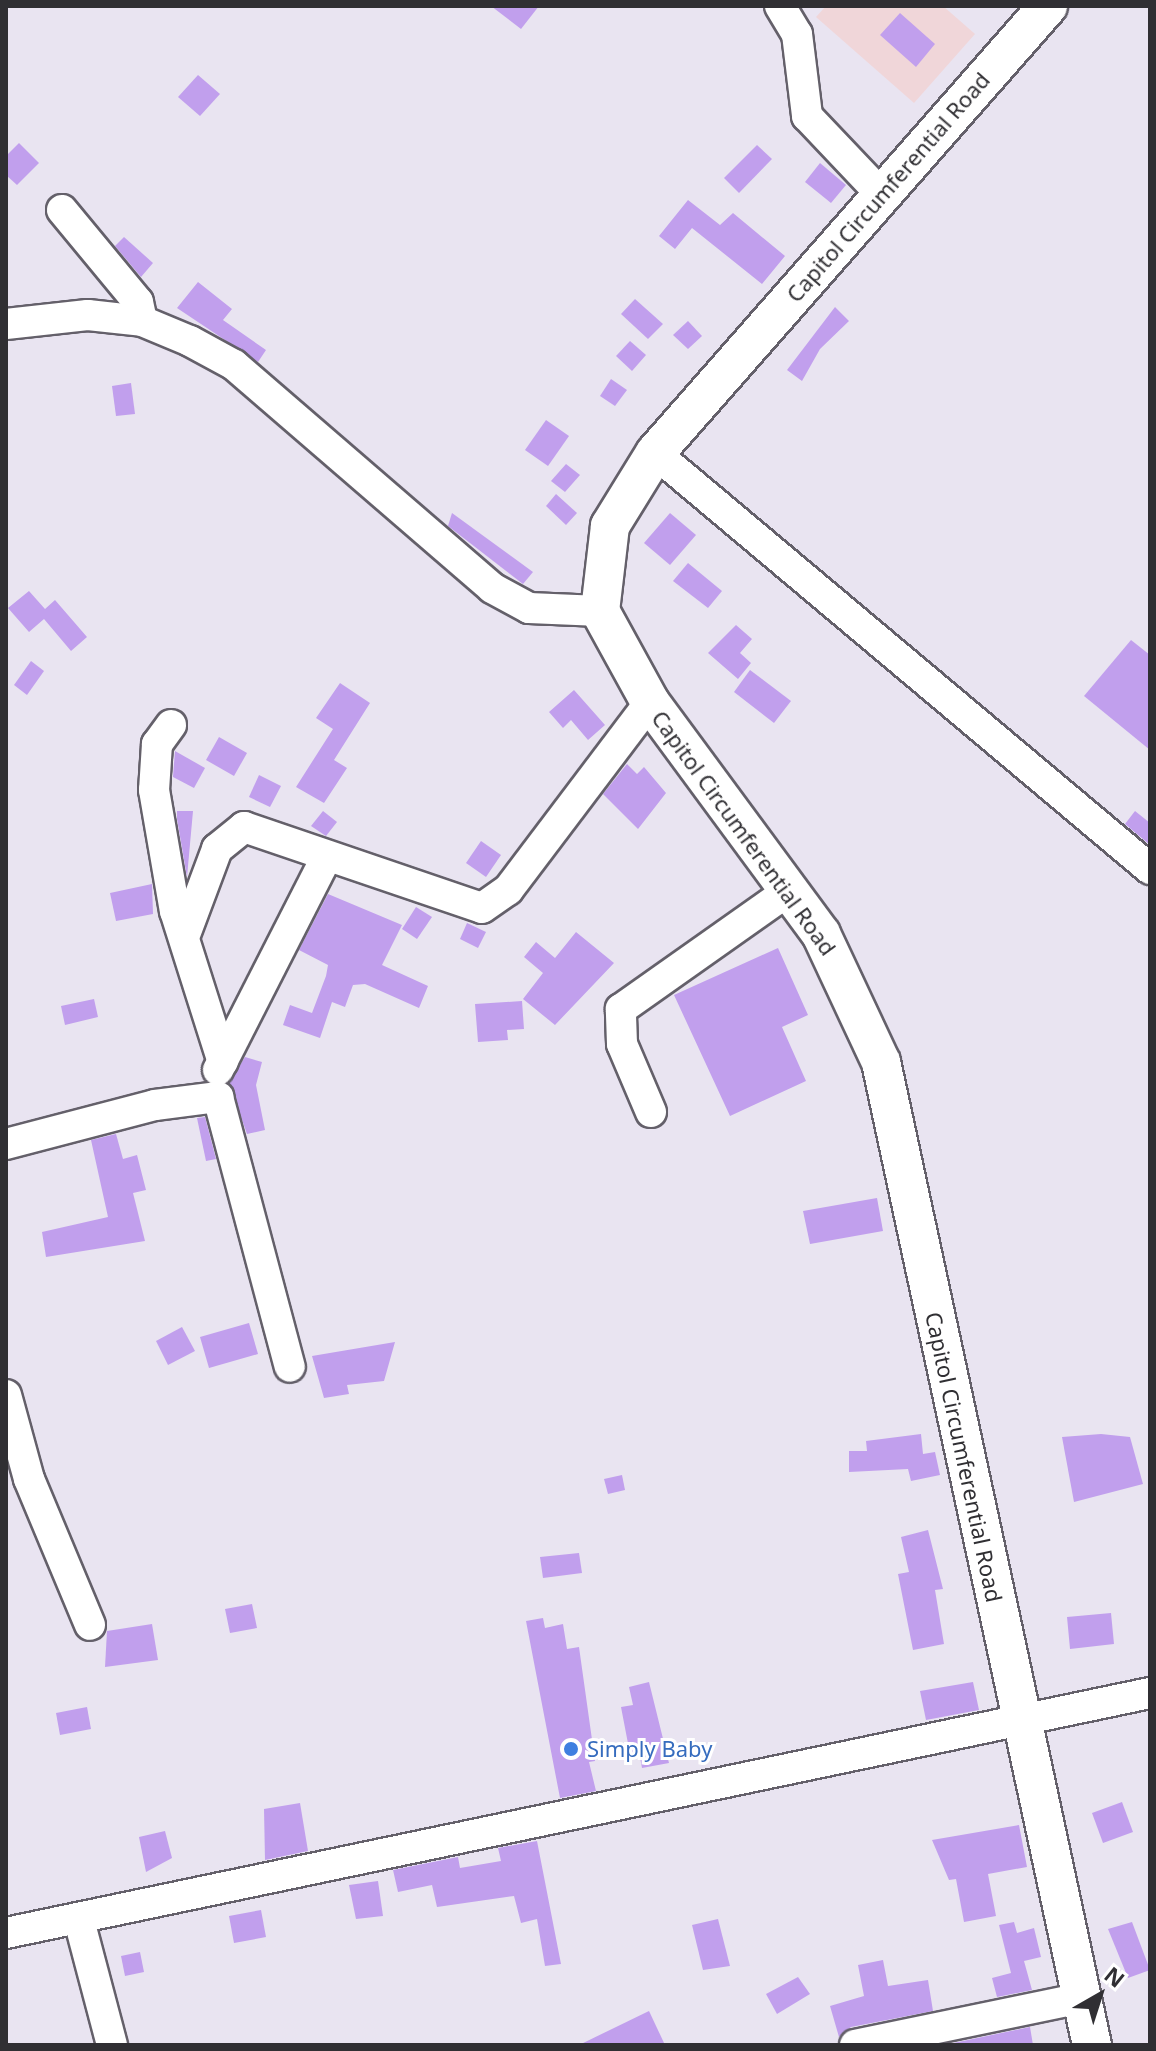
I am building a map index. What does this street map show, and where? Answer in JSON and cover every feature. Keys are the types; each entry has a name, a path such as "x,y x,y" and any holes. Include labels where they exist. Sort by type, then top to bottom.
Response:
{"main road":[{"name":"Capitol Circumferential Road","path":"1048,6 655,453 610,526 600,611 650,702 790,890 854,994 881,1062 1092,2045"}],"street":[{"path":"780,6 797,34 807,116 882,195"},
{"path":"62,210 138,302 142,321"},
{"path":"6,324 88,315 142,321 234,365 509,599 551,612 600,611"},
{"path":"655,453 1150,869"},
{"path":"186,932 229,833 256,827 326,858 482,908 508,890 650,702"},
{"path":"171,725 157,744 154,790 175,911 186,932 223,1062"},
{"path":"201,1098 223,1062 326,858"},
{"path":"651,1112 622,1044 621,1009 790,890"},
{"path":"6,1144 215,1096 224,1107 290,1367"},
{"path":"6,1395 29,1479 90,1625"},
{"path":"6,1933 1150,1693"},
{"path":"79,1920 112,2045"},
{"path":"855,2045 1082,1998"}],"shaded area":[{"path":"826,6 943,6 975,34 914,103 816,17"}],"building":[{"path":"491,6 539,6 521,29"},
{"path":"900,13 935,44 916,67 880,35"},
{"path":"198,75 220,94 200,116 178,97"},
{"path":"19,143 39,163 17,185 6,175 6,156"},
{"path":"757,145 772,159 739,193 724,178"},
{"path":"820,163 846,185 831,203 805,182"},
{"path":"688,200 720,225 733,213 785,256 762,284 692,228 675,249 659,236"},
{"path":"124,237 153,263 141,277 115,246"},
{"path":"198,282 232,309 223,320 266,350 258,362 177,308"},
{"path":"635,299 663,324 648,339 621,314"},
{"path":"835,307 849,321 820,349 802,381 787,370"},
{"path":"688,321 702,336 688,349 673,335"},
{"path":"630,341 646,355 632,371 616,356"},
{"path":"611,379 627,390 615,406 600,396"},
{"path":"131,383 135,414 116,416 112,386"},
{"path":"546,420 569,436 548,466 525,450"},
{"path":"566,464 580,475 565,492 551,481"},
{"path":"556,494 577,513 566,525 546,506"},
{"path":"452,513 533,572 523,584 448,526"},
{"path":"670,513 696,535 670,565 644,543"},
{"path":"688,563 722,591 708,608 673,581"},
{"path":"29,591 45,609 55,600 87,637 71,651 44,619 29,632 8,608"},
{"path":"736,625 752,639 740,653 751,663 738,679 708,653"},
{"path":"1131,640 1150,655 1150,750 1084,696"},
{"path":"31,661 44,671 27,695 14,685"},
{"path":"750,670 791,701 774,723 734,692"},
{"path":"340,683 370,703 334,760 347,768 324,803 296,787 333,729 316,718"},
{"path":"574,690 605,725 588,740 571,720 563,728 549,712"},
{"path":"219,737 247,753 234,776 206,760"},
{"path":"175,751 205,768 194,788 173,777"},
{"path":"627,764 637,774 644,767 666,793 638,829 603,794"},
{"path":"259,775 281,786 270,807 249,797"},
{"path":"177,811 193,811 187,877 177,819"},
{"path":"323,811 337,822 326,836 311,826"},
{"path":"1135,811 1150,823 1150,845 1125,824"},
{"path":"481,841 501,855 486,877 466,863"},
{"path":"152,884 153,914 116,921 110,893"},
{"path":"328,894 402,925 382,965 428,986 419,1008 365,984 353,985 345,1007 332,1002 320,1038 283,1025 290,1005 312,1013 326,976 328,965 299,950"},
{"path":"416,907 432,917 417,939 402,929"},
{"path":"467,923 486,932 478,948 460,939"},
{"path":"576,932 614,963 555,1025 523,999 543,973 524,957 536,942 555,958"},
{"path":"778,948 808,1015 782,1027 806,1081 730,1116 674,995"},
{"path":"94,999 98,1017 65,1025 61,1006"},
{"path":"522,1001 524,1029 507,1030 508,1040 478,1042 475,1004"},
{"path":"245,1057 262,1062 256,1085 265,1130 247,1134 229,1083"},
{"path":"205,1117 216,1159 206,1161 197,1118"},
{"path":"116,1134 123,1159 137,1155 146,1190 133,1193 145,1241 46,1257 42,1232 108,1217 91,1140"},
{"path":"877,1198 883,1231 810,1244 803,1211"},
{"path":"249,1323 258,1354 209,1368 200,1337"},
{"path":"182,1327 195,1351 168,1365 156,1341"},
{"path":"395,1342 384,1381 347,1385 349,1394 324,1398 312,1356"},
{"path":"921,1434 923,1454 935,1452 940,1475 911,1481 908,1469 849,1472 849,1451 867,1451 866,1441"},
{"path":"1101,1434 1130,1437 1143,1484 1074,1502 1062,1437"},
{"path":"622,1475 625,1490 608,1494 604,1479"},
{"path":"928,1530 943,1589 935,1590 944,1644 913,1650 898,1574 909,1572 901,1537"},
{"path":"579,1553 582,1573 543,1578 540,1557"},
{"path":"252,1604 257,1628 230,1633 225,1609"},
{"path":"1111,1613 1114,1644 1070,1649 1067,1617"},
{"path":"543,1618 545,1628 563,1624 567,1649 579,1647 595,1761 589,1762 596,1791 560,1798 526,1621"},
{"path":"152,1624 158,1660 105,1667 107,1631"},
{"path":"649,1682 669,1763 642,1768 639,1752 630,1754 621,1707 633,1705 629,1687"},
{"path":"973,1682 979,1710 926,1720 920,1691"},
{"path":"87,1707 91,1729 60,1735 56,1713"},
{"path":"1122,1802 1133,1832 1103,1843 1092,1813"},
{"path":"300,1803 308,1851 265,1860 264,1809"},
{"path":"1019,1825 1027,1867 988,1874 996,1916 964,1922 956,1879 949,1880 932,1840"},
{"path":"165,1831 172,1858 146,1872 139,1837"},
{"path":"537,1841 561,1964 545,1966 537,1919 521,1923 514,1896 437,1907 432,1885 398,1892 393,1870 458,1857 460,1868 501,1861 498,1848"},
{"path":"378,1881 383,1916 356,1919 349,1885"},
{"path":"261,1910 266,1937 234,1943 229,1916"},
{"path":"718,1919 730,1966 703,1970 692,1925"},
{"path":"1014,1922 1017,1933 1034,1928 1041,1957 1024,1961 1032,1990 997,1997 992,1978 1011,1973 999,1925"},
{"path":"1132,1922 1150,1970 1128,1978 1108,1929"},
{"path":"140,1952 144,1972 125,1976 121,1956"},
{"path":"883,1960 888,1986 928,1980 933,2011 851,2027 839,2037 830,2006 864,1996 858,1965"},
{"path":"798,1977 810,1994 777,2014 766,1994"},
{"path":"649,2011 665,2045 579,2045"},
{"path":"1030,2027 1033,2045 944,2045"}],"place":[{"name":"Simply Baby","path":"571,1749"}]}
